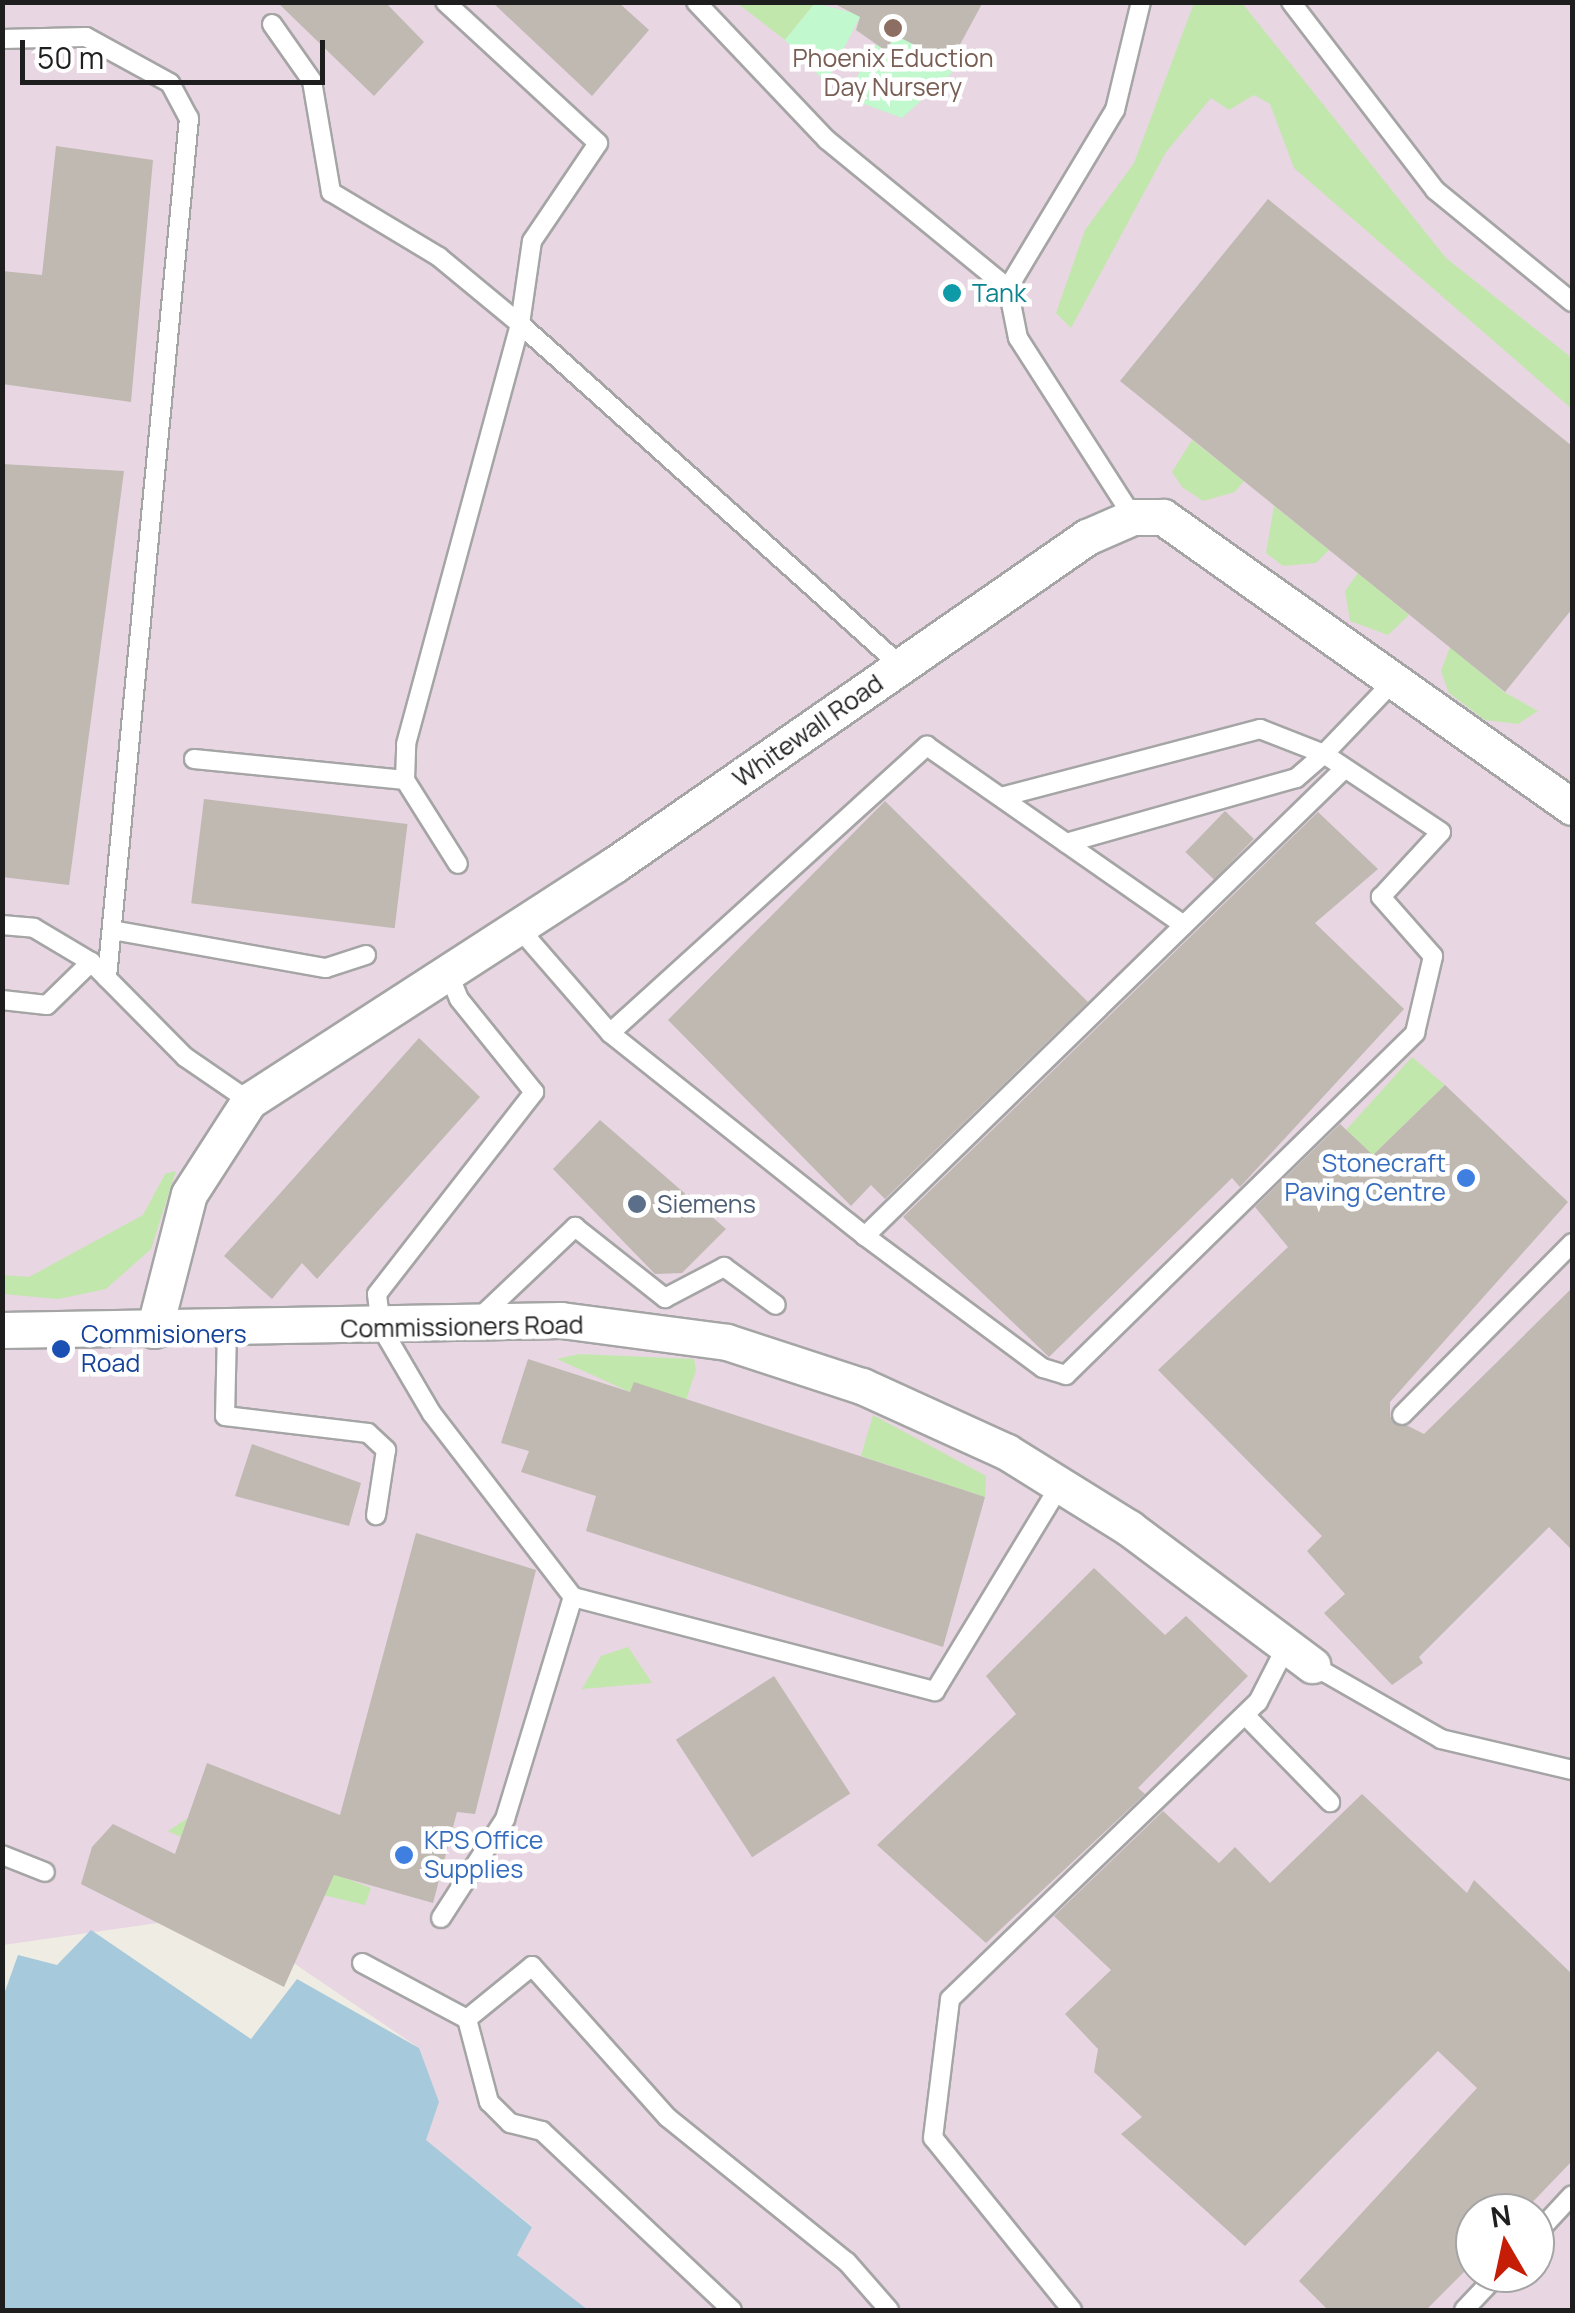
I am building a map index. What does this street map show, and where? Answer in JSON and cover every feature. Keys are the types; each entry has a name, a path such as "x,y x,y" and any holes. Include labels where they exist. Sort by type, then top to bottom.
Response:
{"street":[{"name":"Whitewall Road","path":"154,1330 190,1194 248,1101 517,926 1087,538 1133,516"},
{"path":"1133,516 1163,517 1392,684 1570,799"},
{"name":"Commissioners Road","path":"2,1330 228,1330 561,1320 727,1342 862,1386 1061,1484 1299,1656"}],"lane":[{"path":"445,2 598,143 532,241 520,324 406,744 405,780 458,864"},
{"path":"696,2 827,140 1008,288 1018,338 1133,516"},
{"path":"1008,288 1115,110 1141,2"},
{"path":"1291,2 1435,190 1572,302"},
{"path":"272,24 312,81 330,192 439,257 520,324 902,667"},
{"path":"2,39 86,37 170,83 188,118 107,978"},
{"path":"1066,843 1296,778 1392,684"},
{"path":"517,926 610,1033 865,1236 1042,1368 1066,1375 1414,1034 1433,956 1381,898 1441,832 1324,754 1260,729 1001,797"},
{"path":"610,1033 927,746 1184,925"},
{"path":"194,759 405,780"},
{"path":"865,1236 1343,770"},
{"path":"2,925 34,928 92,962 186,1057 248,1101"},
{"path":"112,930 326,968 366,955"},
{"path":"2,1000 47,1004 92,962"},
{"path":"447,969 459,999 534,1092 376,1294 381,1327 432,1414 573,1597 936,1690 1061,1484"},
{"path":"472,1325 575,1227 665,1298 724,1267 776,1305"},
{"path":"1402,1415 1572,1243"},
{"path":"228,1330 225,1416 368,1433 386,1450 376,1515"},
{"path":"441,1918 504,1818 573,1597"},
{"path":"1072,2310 934,2138 950,1999 1245,1715 1299,1656 1441,1739 1572,1770"},
{"path":"1245,1715 1330,1802"},
{"path":"2,1856 45,1872"},
{"path":"362,1963 467,2019 489,2102 510,2123 542,2130 732,2310"},
{"path":"467,2019 532,1966 667,2117 847,2262 889,2310"},
{"path":"1555,2213 1572,2195"}],"shaded area":[{"path":"2,3 1572,3 1572,2310 588,2310 517,2255 532,2226 425,2140 419,2048 221,1914 3,1945"}],"green space":[{"path":"737,3 815,3 785,40"},
{"path":"815,3 861,15 826,83 785,40"},
{"path":"1194,3 1242,3 1446,258 1572,358 1572,409 1294,168 1270,104 1254,95 1229,110 1211,98 1166,152 1071,328 1056,313 1085,230 1134,163"},
{"path":"895,35 950,63 952,73 902,118 845,97 876,44 886,51"},
{"path":"1192,440 1244,481 1235,492 1203,501 1182,487 1172,472"},
{"path":"1274,506 1329,550 1316,563 1283,566 1266,553"},
{"path":"1358,573 1409,615 1388,635 1350,621 1345,591"},
{"path":"1450,647 1504,692 1538,711 1518,724 1485,720 1449,693 1441,671"},
{"path":"1412,1057 1445,1085 1373,1155 1346,1130"},
{"path":"176,1171 151,1249 106,1289 58,1299 3,1294 3,1275 29,1277 143,1215 165,1174"},
{"path":"579,1354 694,1359 696,1370 686,1400 630,1392 557,1359"},
{"path":"873,1415 986,1476 985,1497 861,1456"},
{"path":"628,1647 652,1683 582,1689 601,1656"},
{"path":"188,1818 371,1888 365,1905 290,1887 168,1831"}],"water":[{"path":"91,1930 251,2039 297,1979 419,2048 439,2102 426,2140 532,2227 517,2255 588,2310 3,2310 3,1997 18,1955 57,1965"}],"building":[{"path":"277,2 385,2 424,42 374,96"},
{"path":"492,2 618,2 649,30 592,96"},
{"path":"831,2 983,2 950,63 895,35 886,51 856,30 860,17"},
{"path":"56,146 153,160 131,402 2,384 2,271 42,275"},
{"path":"1268,199 1572,446 1572,609 1505,692 1120,381"},
{"path":"2,464 124,471 69,885 2,877"},
{"path":"204,799 407,824 395,928 191,903"},
{"path":"885,801 1088,1002 885,1199 871,1185 851,1206 668,1020"},
{"path":"1225,811 1254,839 1214,880 1185,852"},
{"path":"1318,812 1378,869 1315,923 1404,1009 1240,1187 1232,1178 1049,1357 903,1217"},
{"path":"419,1038 480,1097 317,1279 302,1263 272,1299 224,1256"},
{"path":"1445,1085 1568,1202 1390,1402 1390,1417 1424,1434 1572,1288 1572,1550 1549,1527 1419,1657 1423,1663 1392,1685 1324,1613 1345,1594 1307,1551 1322,1536 1158,1370 1288,1247 1255,1207 1340,1124 1373,1155"},
{"path":"600,1120 726,1229 682,1273 655,1274 553,1169"},
{"path":"528,1359 630,1392 634,1382 985,1497 943,1647 586,1531 596,1496 521,1472 529,1451 501,1443"},
{"path":"252,1444 361,1483 349,1526 235,1496"},
{"path":"416,1533 536,1570 475,1814 457,1812 433,1903 334,1875 284,1987 81,1884 92,1847 113,1824 175,1854 207,1763 340,1815"},
{"path":"1094,1568 1165,1635 1186,1616 1248,1676 1138,1788 1145,1794 986,1943 877,1845 1016,1714 986,1676"},
{"path":"774,1676 850,1793 752,1857 676,1740"},
{"path":"1362,1794 1467,1893 1474,1880 1572,1974 1572,2161 1541,2193 1455,2193 1455,2281 1426,2310 1328,2310 1299,2281 1477,2088 1438,2051 1245,2246 1121,2134 1142,2117 1094,2072 1098,2049 1065,2014 1111,1970 1054,1916 1163,1811 1219,1863 1235,1847 1270,1883"}],"place":[{"name":"Phoenix Eduction Day Nursery","path":"893,28"},
{"name":"Tank","path":"952,293"},
{"name":"Stonecraft Paving Centre","path":"1466,1178"},
{"name":"Siemens","path":"637,1204"},
{"name":"Commisioners Road","path":"61,1349"},
{"name":"KPS Office Supplies","path":"404,1855"}]}
